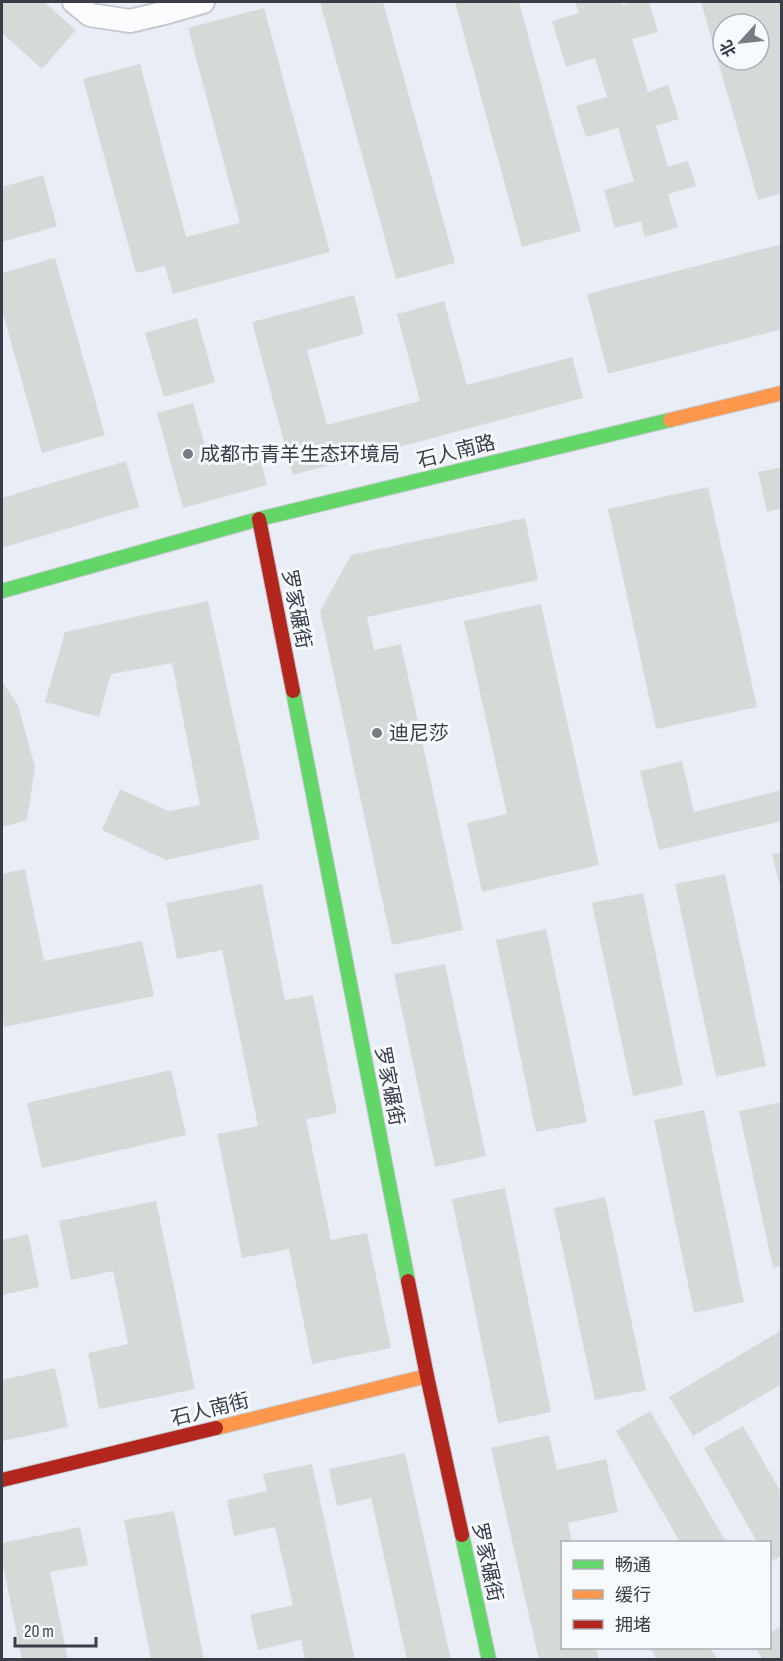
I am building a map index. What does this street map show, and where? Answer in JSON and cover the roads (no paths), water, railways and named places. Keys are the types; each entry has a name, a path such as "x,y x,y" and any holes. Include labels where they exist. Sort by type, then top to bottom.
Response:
{"street":[{"path":"74,2 90,15 130,21 202,2"},
{"name":"石人南路","path":"2,591 259,519 782,393"},
{"name":"罗家碾街","path":"259,519 427,1376 489,1659"},
{"name":"石人南街","path":"2,1480 427,1376"}],"place":[{"name":"成都市青羊生态环境局","path":"188,454"},
{"name":"迪尼莎","path":"377,733"}]}
